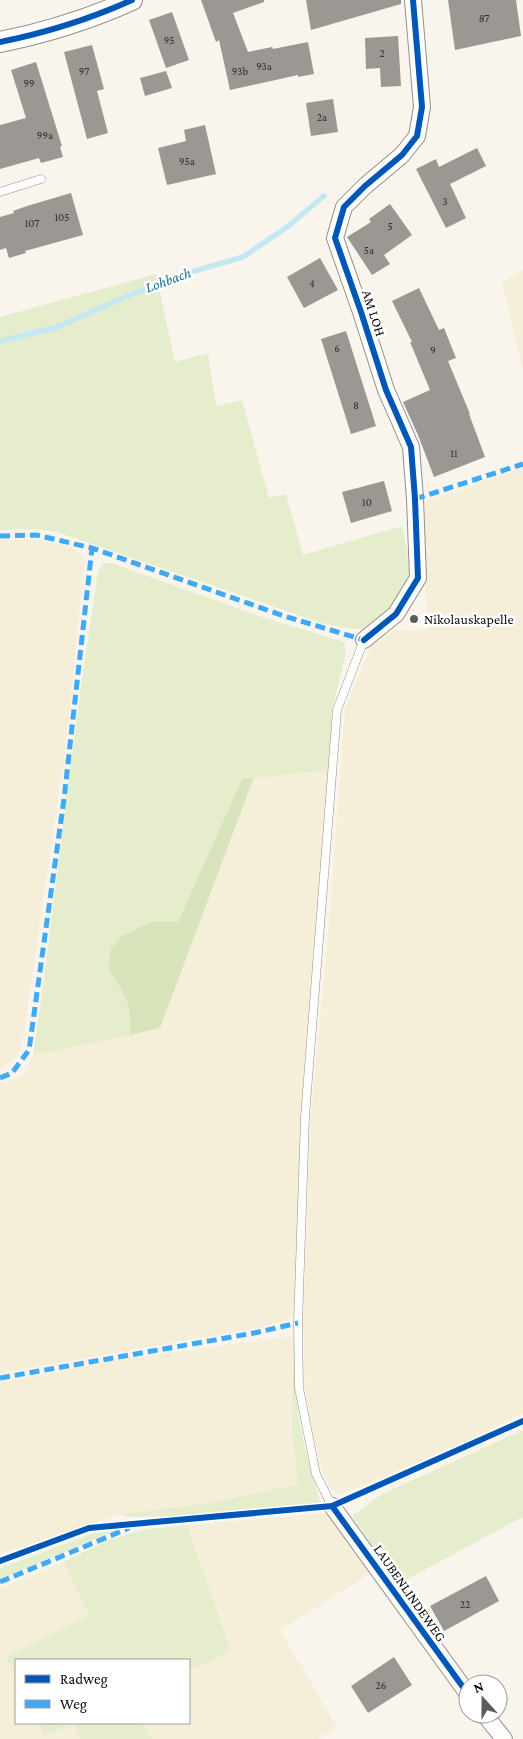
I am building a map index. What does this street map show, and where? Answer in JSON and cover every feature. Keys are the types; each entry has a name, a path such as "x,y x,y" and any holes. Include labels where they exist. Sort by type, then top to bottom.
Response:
{"street":[{"path":"0,42 37,34 107,12 132,0"},
{"name":"AM LOH","path":"364,640 396,614 418,578 415,499 411,447 386,390 362,312 335,238 344,207 365,186 402,155 416,136 422,107 412,0"},
{"name":"LAUBENLINDEWEG","path":"332,1506 458,1680"},
{"path":"492,1724 504,1739"}],"lane":[{"path":"0,192 40,179"},
{"path":"332,1506 316,1474 299,1388 298,1323 305,1117 337,710 364,640"}],"shaded area":[{"path":"523,270 523,371 502,282"},
{"path":"523,468 523,1413 444,1452 338,1495 330,1487 324,1475 313,1433 305,1388 303,1321 311,1114 329,924 345,708 372,645 394,630 427,630 423,519 426,502"},
{"path":"34,539 71,547 83,556 84,565 65,752 22,1044 16,1057 0,1069 0,540"},
{"path":"329,770 304,1064 294,1314 287,1320 257,1328 0,1373 0,1084 22,1076 33,1055 159,1028 254,777"},
{"path":"292,1336 295,1343 293,1342 292,1430 298,1484 210,1503 121,1514 0,1554 0,1383 124,1359"},
{"path":"328,1513 373,1572 280,1630 337,1727 318,1739 152,1739 144,1724 190,1724 190,1670 231,1650 187,1525"},
{"path":"63,1562 89,1615 6,1657 15,1675 15,1724 39,1724 45,1736 73,1724 80,1739 0,1739 0,1589"}],"green space":[{"path":"156,274 175,362 208,353 216,406 242,400 269,498 286,494 303,555 402,526 408,560 407,584 396,604 372,629 352,629 321,623 57,532 35,529 0,530 0,317"},
{"path":"103,563 111,563 262,617 344,642 346,653 332,711 329,770 242,779 178,922 150,922 108,970 123,993 129,1007 130,1035 33,1055 79,703 98,571"},
{"path":"254,777 160,1028 130,1035 129,1008 123,993 108,970 111,949 122,936 150,922 178,922 242,779"},
{"path":"293,1342 295,1343 295,1380 299,1421 321,1503 179,1516 127,1517 121,1514 210,1503 298,1484 292,1430"},
{"path":"523,1430 523,1517 400,1583 352,1516 382,1494"},
{"path":"187,1525 231,1651 190,1671 190,1659 15,1659 15,1675 6,1657 89,1615 63,1562 109,1540 140,1530"},
{"path":"114,1531 0,1579 0,1568 94,1533"},
{"path":"38,1724 73,1724 44,1736"},
{"path":"73,1724 144,1724 152,1739 80,1739"}],"building":[{"path":"201,0 264,0 264,2 233,13 248,52 308,42 314,74 298,77 298,75 230,90 219,40 216,42"},
{"path":"306,0 401,0 401,4 311,30"},
{"path":"448,0 516,0 521,36 455,50"},
{"path":"172,12 189,60 166,68 149,20"},
{"path":"398,36 401,86 381,87 380,68 366,69 365,38"},
{"path":"92,45 104,89 97,91 108,133 87,139 64,52"},
{"path":"36,62 62,146 60,147 63,157 41,163 39,158 0,169 0,125 26,118 11,70"},
{"path":"166,71 172,88 145,96 140,78"},
{"path":"333,99 338,132 311,136 306,103"},
{"path":"205,125 216,174 167,185 158,148 186,141 184,130"},
{"path":"477,148 486,166 450,184 466,218 446,228 416,169 436,159 439,167"},
{"path":"71,193 83,235 25,251 26,253 9,258 6,248 0,250 0,217 14,213 13,211 27,206"},
{"path":"390,204 412,235 384,255 390,264 372,275 347,237 371,222 369,219"},
{"path":"320,258 338,290 304,308 287,277"},
{"path":"419,288 439,330 444,328 456,358 448,361 485,457 434,477 403,402 430,390 410,342 412,342 392,301"},
{"path":"346,331 376,426 351,434 321,339"},
{"path":"384,481 392,511 351,523 342,492"},
{"path":"486,1576 499,1601 444,1631 430,1606"},
{"path":"394,1657 412,1685 368,1713 351,1686"}],"waterway":[{"name":"Lohbach","path":"0,341 57,327 167,279 243,257 287,227 324,196"}],"marked path":[{"path":"415,499 523,464"},
{"path":"0,536 36,535 92,548 284,616 364,640"},
{"path":"0,1078 12,1073 29,1050 64,799 92,548"},
{"path":"0,1378 254,1333 298,1323"},
{"path":"0,1582 129,1528"}],"cycle path":[{"path":"0,42 67,25 132,0"},
{"path":"364,640 396,614 418,578 415,499 411,447 386,390 335,238 344,207 365,186 402,155 417,136 422,107 413,0"},
{"path":"0,1561 89,1528 332,1506 523,1421"},
{"path":"332,1506 458,1680"}],"place":[{"name":"Nikolauskapelle","path":"414,619"}]}
